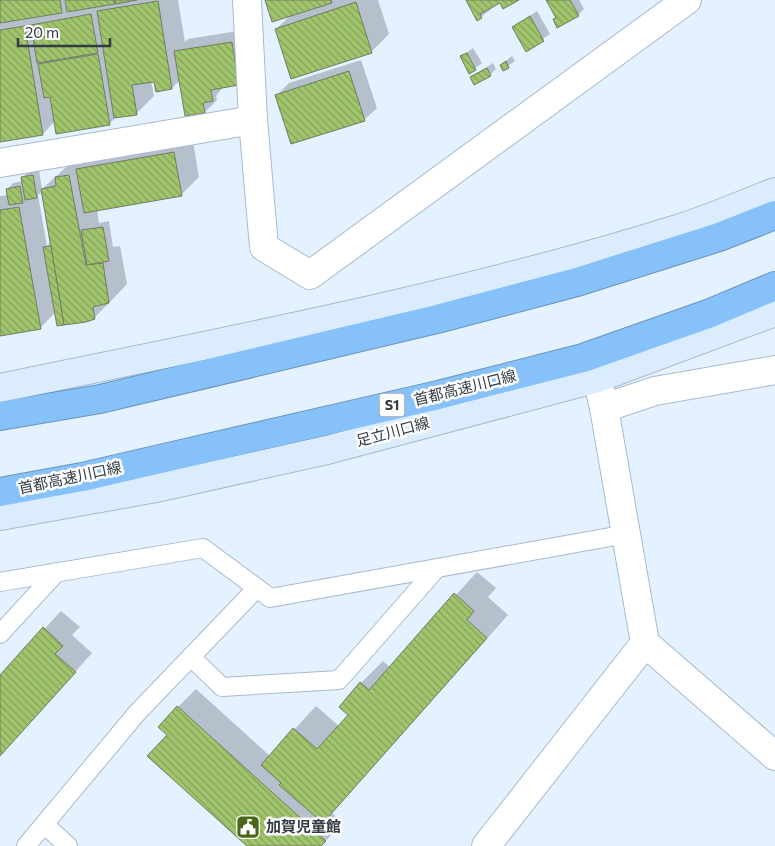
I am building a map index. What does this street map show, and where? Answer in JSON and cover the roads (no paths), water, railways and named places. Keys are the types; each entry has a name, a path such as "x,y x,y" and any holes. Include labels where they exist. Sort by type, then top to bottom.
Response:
{"highway":[{"path":"0,416 100,399 447,317 577,282 719,237 775,215"},
{"name":"首都高速川口線","path":"0,492 82,477 428,397 583,358 708,314 775,286"}],"main road":[{"path":"0,388 362,314 555,264 679,228 775,192"},
{"name":"足立川口線","path":"0,516 156,488 327,450 598,378 775,312"}],"street":[{"path":"247,0 253,120 264,247 310,275 687,0"},
{"path":"0,163 253,120"},
{"path":"604,408 655,391 775,370"},
{"path":"598,378 645,643 775,756"},
{"path":"486,846 645,643"}],"lane":[{"path":"0,582 203,548 270,598 627,534"},
{"path":"191,657 222,687 339,680 437,568"},
{"path":"0,634 57,572"},
{"path":"26,846 137,713 257,588"},
{"path":"45,825 68,846"}],"place":[{"name":"加賀児童館","path":"248,827"}]}
